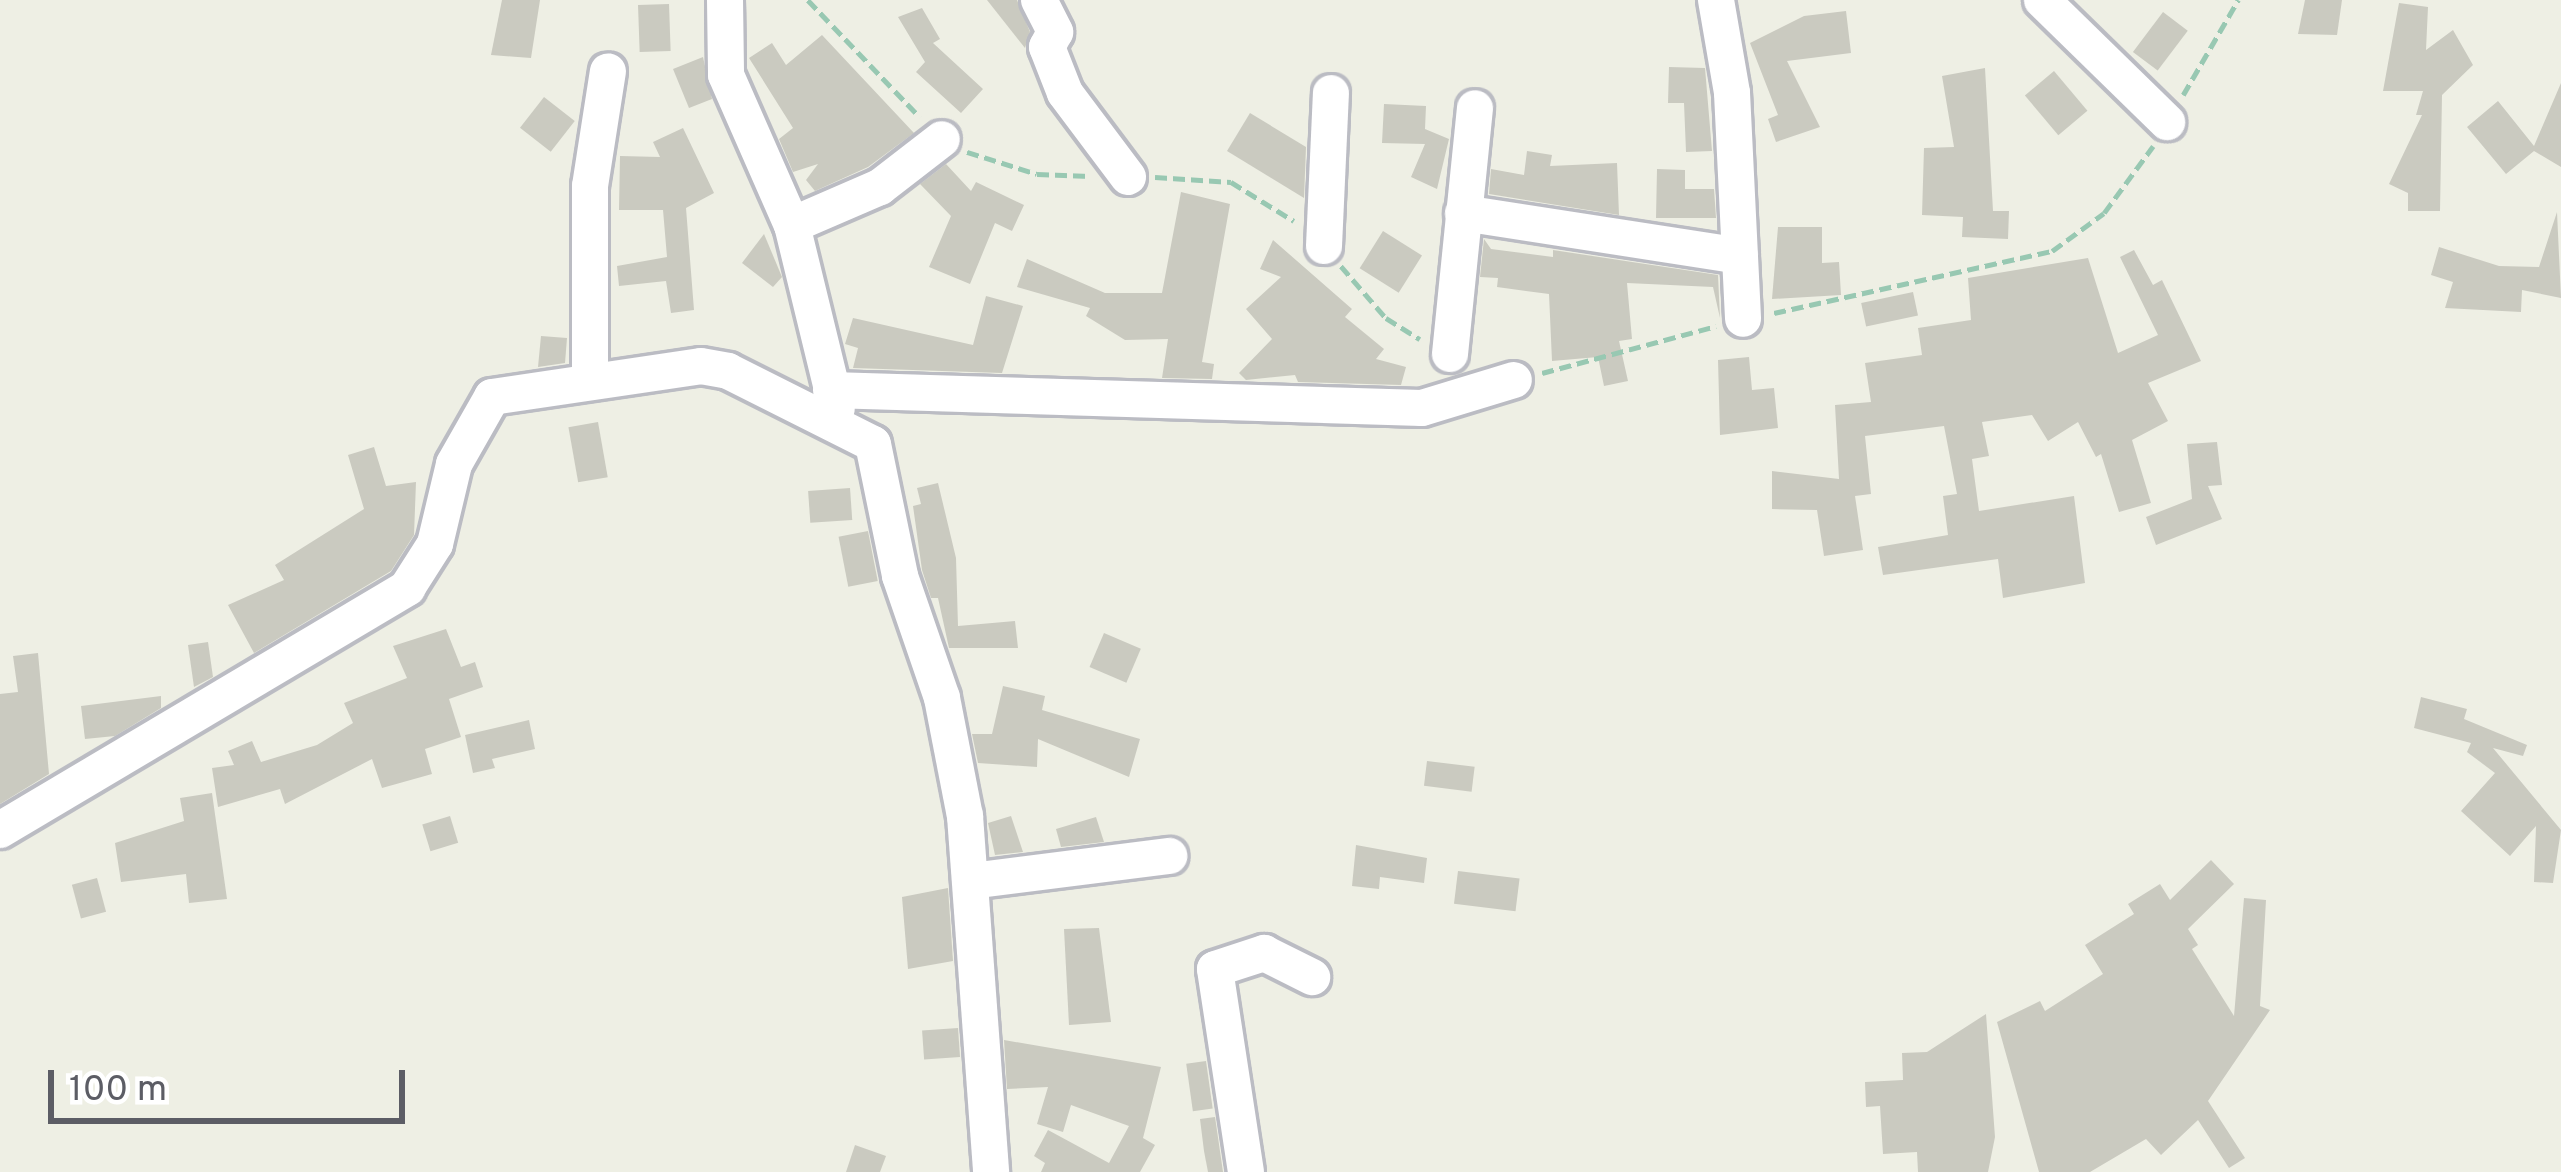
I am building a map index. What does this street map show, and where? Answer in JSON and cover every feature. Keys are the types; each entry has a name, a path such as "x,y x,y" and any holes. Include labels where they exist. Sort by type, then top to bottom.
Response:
{"street":[{"path":"724,0 726,74 792,225 836,407 861,432 877,458 901,576 942,698 971,881 992,1172"},
{"path":"1039,0 1055,32 1047,47 1065,93 1129,177"},
{"path":"1716,0 1732,93 1743,319"},
{"path":"2042,0 2167,122"},
{"path":"590,381 590,186 608,71"},
{"path":"1324,245 1331,93"},
{"path":"1450,354 1475,108"},
{"path":"792,225 880,187 942,139"},
{"path":"1463,213 1740,256"},
{"path":"0,830 407,588 435,544 454,464 485,404 501,392 714,368 836,407 1422,408 1514,380"},
{"path":"971,881 1169,856"},
{"path":"1246,1172 1215,969 1264,953 1312,977"}],"building":[{"path":"502,0 540,0 531,58 491,55"},
{"path":"987,0 1017,0 1030,32 1025,48"},
{"path":"2305,0 2342,0 2337,35 2298,34"},
{"path":"2399,3 2428,7 2426,50 2453,30 2473,65 2442,95 2440,211 2408,211 2408,193 2389,184 2422,115 2416,115 2423,91 2383,91"},
{"path":"669,4 671,51 640,52 638,5"},
{"path":"922,8 940,39 933,43 983,89 961,113 916,72 925,62 898,17"},
{"path":"1846,11 1851,53 1787,61 1820,127 1776,142 1768,119 1778,115 1750,43 1804,16"},
{"path":"2163,12 2188,31 2158,71 2133,52"},
{"path":"822,35 914,133 868,167 815,191 806,180 818,164 793,172 779,139 793,128 749,58 772,43 786,65"},
{"path":"703,57 712,99 689,108 673,69"},
{"path":"1669,67 1705,68 1712,151 1686,152 1684,103 1668,103"},
{"path":"1985,68 1993,211 2009,211 2008,239 1962,237 1963,217 1922,215 1924,148 1954,147 1942,76"},
{"path":"2054,71 2087,111 2058,135 2025,95"},
{"path":"2561,83 2561,167 2534,151 2506,174 2467,127 2498,101 2534,146"},
{"path":"544,97 575,121 551,152 520,128"},
{"path":"1384,104 1426,106 1425,129 1449,139 1437,189 1411,177 1425,144 1382,143"},
{"path":"1250,113 1306,147 1304,198 1227,151"},
{"path":"683,128 714,193 686,208 694,310 671,313 666,281 619,286 617,266 667,257 663,210 619,210 620,156 660,157 653,142"},
{"path":"1527,151 1552,155 1550,166 1617,163 1619,215 1489,194 1491,169 1524,175"},
{"path":"946,164 971,191 976,182 1024,205 1012,231 995,223 970,284 929,267 951,216 920,184"},
{"path":"1657,169 1685,170 1685,189 1714,189 1716,218 1656,218"},
{"path":"1181,192 1230,204 1202,362 1214,364 1212,379 1162,378 1168,339 1125,340 1086,316 1090,308 1017,287 1027,259 1105,293 1162,293"},
{"path":"2557,212 2561,298 2522,290 2521,312 2445,308 2453,282 2431,275 2439,247 2499,266 2539,267"},
{"path":"1778,227 1822,227 1822,263 1839,262 1841,295 1772,299"},
{"path":"1383,231 1422,255 1399,293 1360,268"},
{"path":"764,234 782,277 773,287 742,263"},
{"path":"1484,239 1491,249 1553,257 1553,250 1718,275 1720,318 1713,287 1627,283 1632,339 1619,341 1628,381 1604,386 1598,357 1552,361 1549,294 1497,287 1498,278 1480,277"},
{"path":"1273,240 1352,309 1345,317 1384,349 1376,359 1406,367 1401,385 1298,382 1295,375 1246,380 1239,373 1272,339 1246,309 1281,277 1260,269"},
{"path":"2134,250 2153,285 2162,280 2201,361 2148,383 2168,421 2132,440 2151,503 2119,512 2101,454 2096,457 2078,422 2048,441 2032,415 1982,422 1989,456 1972,459 1979,511 2074,496 2085,583 2003,598 1998,559 1883,575 1878,547 1948,535 1943,496 1957,494 1944,426 1865,436 1871,494 1855,496 1863,550 1824,556 1817,510 1772,509 1772,471 1839,479 1835,405 1871,402 1865,363 1922,355 1918,328 1971,320 1968,278 2088,258 2118,353 2158,335 2120,257"},
{"path":"1913,292 1918,315 1866,326 1861,303"},
{"path":"986,296 1023,306 1002,373 853,368 858,348 845,344 853,318 973,345"},
{"path":"541,336 567,338 565,363 538,367"},
{"path":"1749,357 1752,390 1774,388 1778,428 1720,435 1718,360"},
{"path":"598,422 608,477 578,482 568,427"},
{"path":"2217,442 2222,485 2208,486 2222,519 2156,545 2146,517 2192,499 2187,444"},
{"path":"374,447 386,486 416,482 414,535 391,571 254,653 228,605 284,580 275,565 364,509 348,455"},
{"path":"938,483 956,558 958,626 1015,621 1018,648 949,648 938,598 931,598 922,570 913,506 921,504 917,488"},
{"path":"850,488 852,520 810,523 808,491"},
{"path":"868,531 878,581 848,587 839,537"},
{"path":"446,629 461,667 475,662 483,687 449,699 461,737 425,749 432,774 382,788 372,759 285,804 280,789 218,807 212,768 234,765 228,751 252,741 261,762 317,745 353,723 344,703 407,678 393,646"},
{"path":"1104,633 1141,649 1126,683 1090,667"},
{"path":"208,642 213,677 194,687 188,645"},
{"path":"38,653 49,774 0,804 0,694 18,692 13,656"},
{"path":"1003,686 1045,696 1042,710 1140,739 1129,777 1038,739 1037,767 978,763 972,734 992,734"},
{"path":"161,696 161,708 115,736 85,739 81,706"},
{"path":"2421,697 2467,709 2464,719 2527,745 2523,756 2493,748 2561,830 2553,883 2534,882 2536,826 2510,856 2461,811 2495,773 2467,752 2471,743 2414,728"},
{"path":"529,720 535,749 492,759 495,768 473,773 465,735"},
{"path":"1427,761 1475,767 1472,792 1424,786"},
{"path":"212,793 227,899 189,903 186,874 121,882 115,843 184,821 180,798"},
{"path":"450,816 458,843 430,851 422,824"},
{"path":"1011,816 1023,852 995,855 988,823"},
{"path":"1096,817 1104,842 1061,847 1056,829"},
{"path":"1356,845 1427,858 1424,883 1380,877 1379,889 1352,886"},
{"path":"2211,860 2234,884 2188,929 2198,945 2192,949 2234,1016 2244,898 2266,900 2260,1006 2270,1010 2208,1101 2245,1158 2229,1168 2198,1120 2161,1155 2146,1139 2090,1172 2039,1172 1997,1022 2040,1001 2045,1011 2103,974 2085,945 2134,914 2128,904 2160,884 2170,900"},
{"path":"1458,871 1520,879 1516,911 1454,904"},
{"path":"97,878 106,912 81,919 72,885"},
{"path":"948,888 953,961 908,969 902,897"},
{"path":"1099,928 1111,1022 1069,1025 1064,929"},
{"path":"1986,1014 1995,1137 1988,1172 1918,1172 1917,1152 1883,1154 1880,1106 1866,1107 1865,1082 1903,1080 1902,1053 1927,1052"},
{"path":"958,1028 960,1057 924,1059 922,1031"},
{"path":"1004,1040 1161,1067 1143,1138 1155,1145 1140,1172 1041,1172 1045,1163 1034,1156 1048,1130 1109,1163 1129,1126 1071,1105 1063,1132 1037,1124 1048,1087 1007,1089"},
{"path":"1206,1061 1213,1109 1193,1111 1186,1064"},
{"path":"1215,1117 1223,1172 1208,1172 1204,1151 1200,1119"},
{"path":"855,1145 886,1156 880,1172 846,1172"}]}
